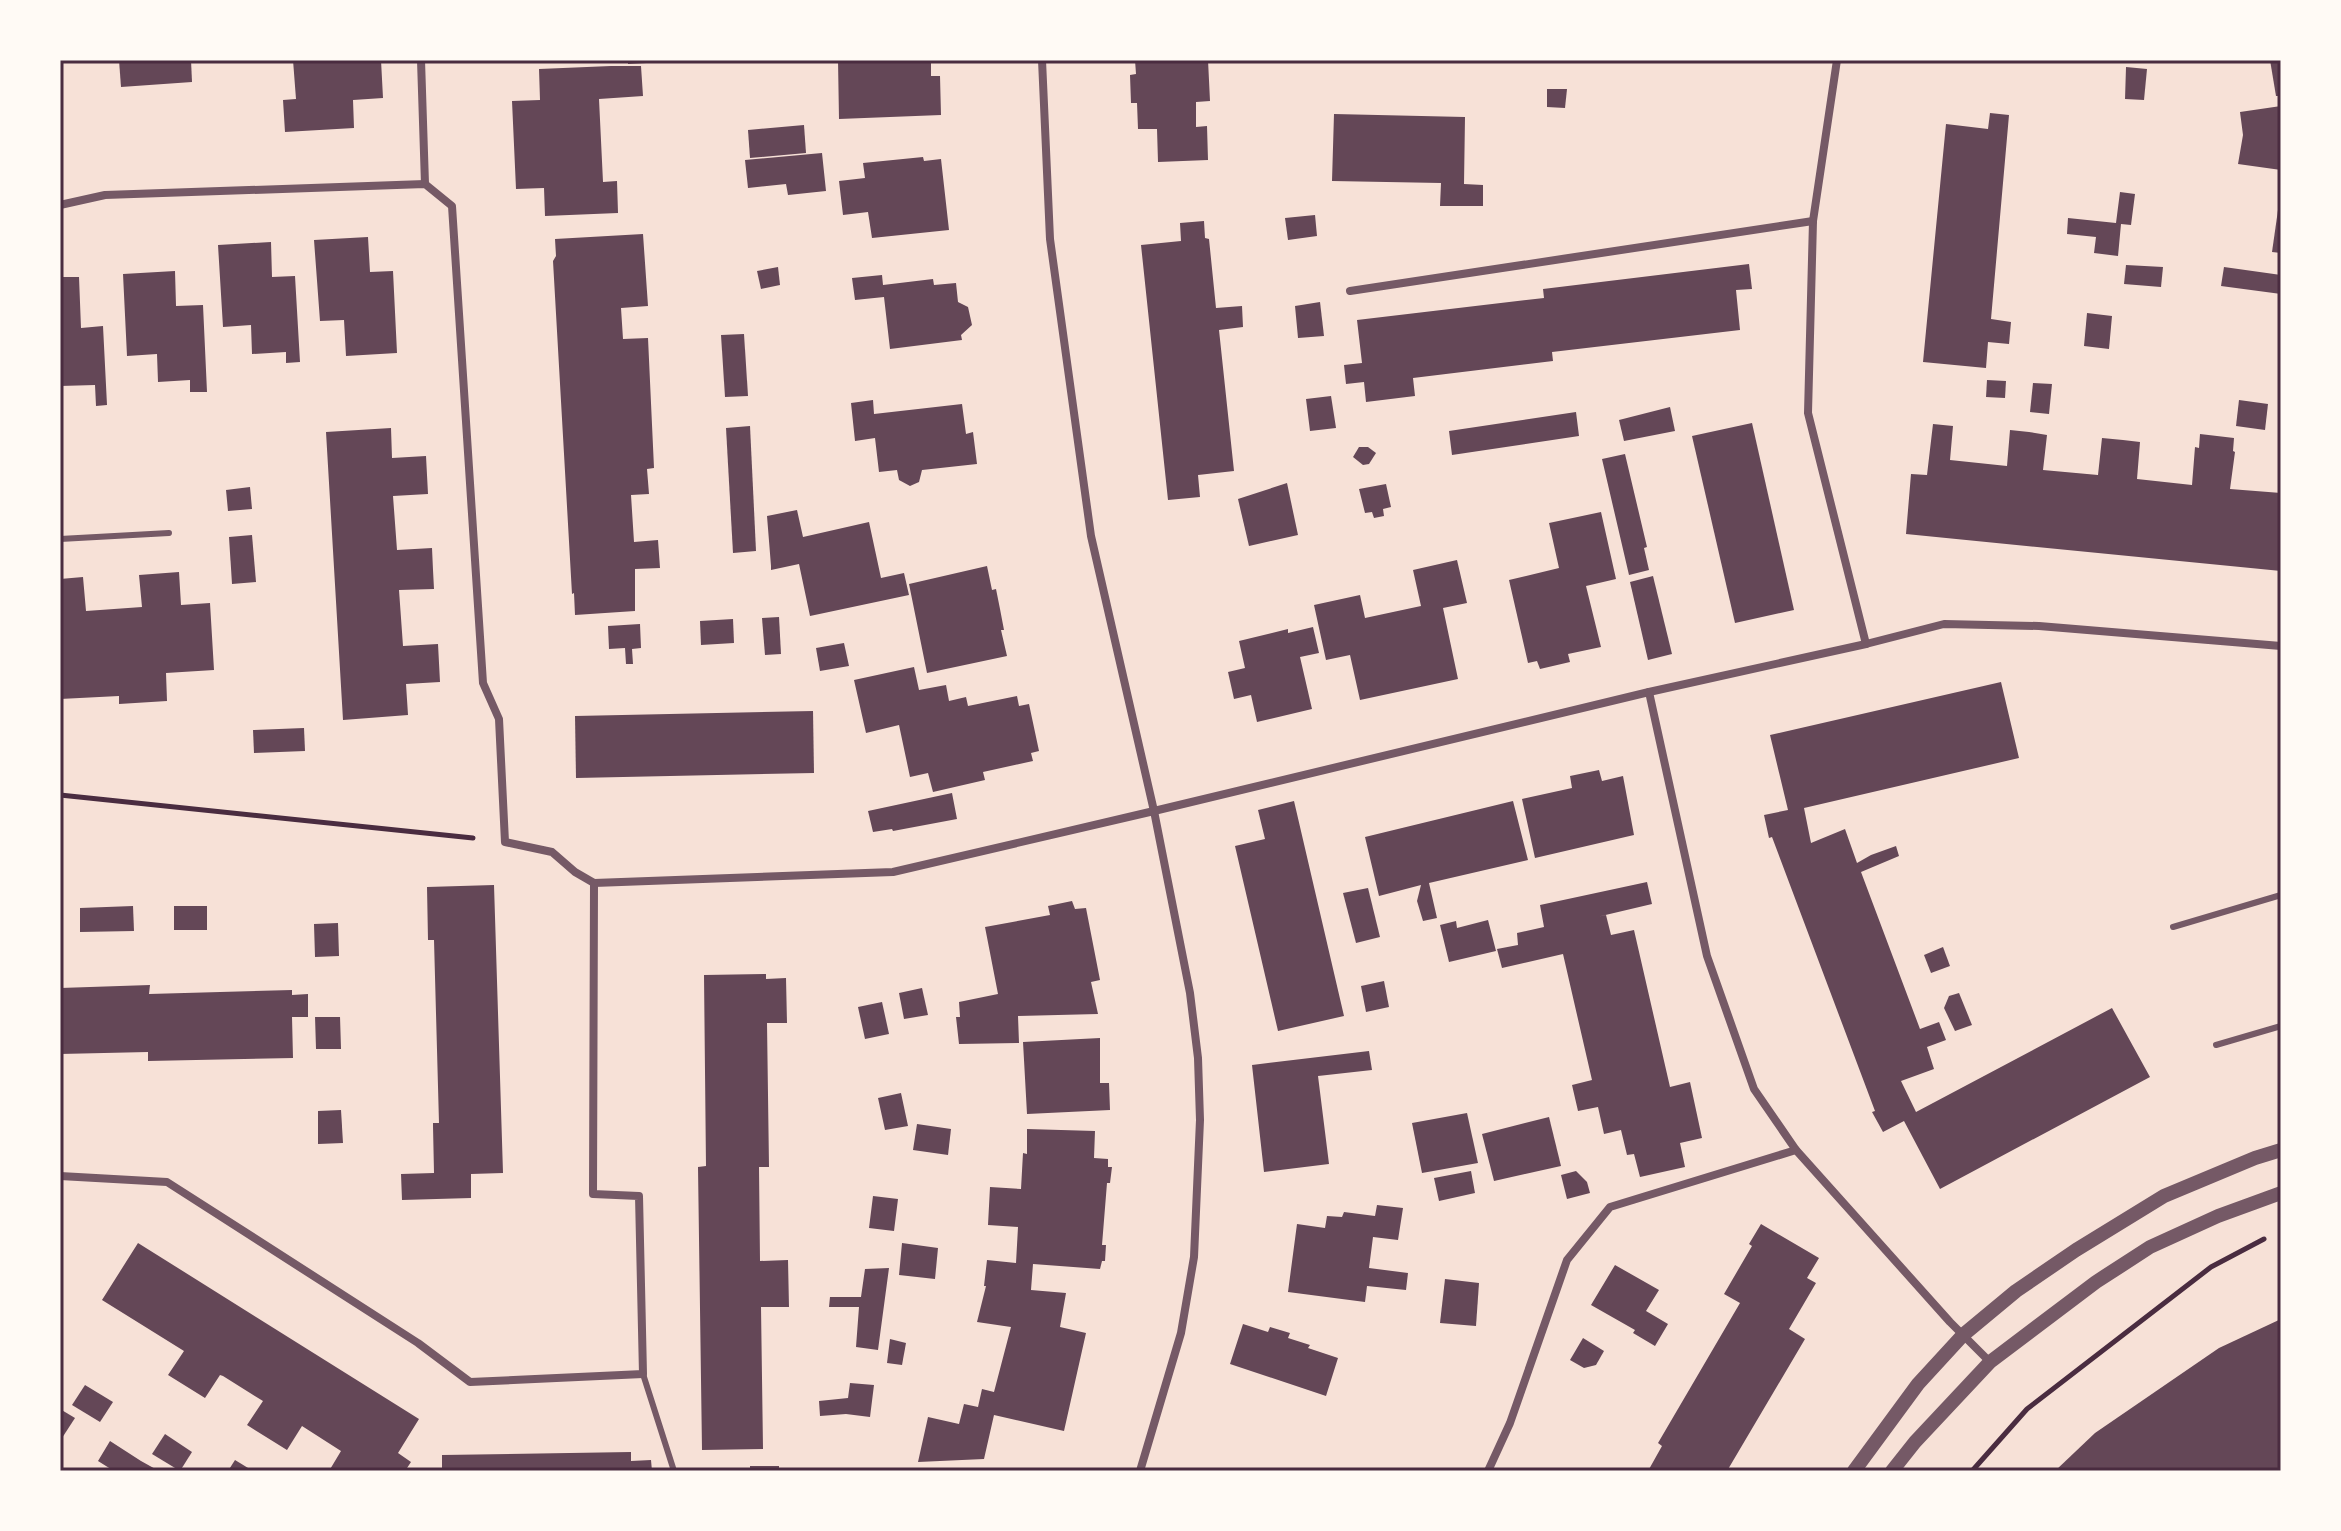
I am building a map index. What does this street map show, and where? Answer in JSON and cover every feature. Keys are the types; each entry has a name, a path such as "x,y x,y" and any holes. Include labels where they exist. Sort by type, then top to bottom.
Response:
{"street":[{"path":"421,60 425,184"},
{"path":"1042,60 1050,239 1091,536 1154,811 1190,993 1198,1058 1199,1178 1194,1257 1181,1333 1140,1471"},
{"path":"1837,60 1813,221 1808,413 1866,644"},
{"path":"60,205 105,195 425,184 452,206 483,683 499,719 505,842 552,852 575,872 594,883 893,872 1944,624 2039,626 2281,646"},
{"path":"1350,291 1813,221"},
{"path":"1649,692 1707,956 1754,1089 1796,1150 1990,1362"},
{"path":"60,1176 167,1182 418,1343 470,1382 643,1374 639,1196 593,1194 594,883"},
{"path":"1488,1471 1510,1423 1567,1260 1610,1207 1796,1150"},
{"path":"1854,1471 1918,1384 1963,1335 2016,1291 2164,1196 2281,1150"},
{"path":"1892,1471 1990,1362 2096,1282 2150,1247 2218,1216 2281,1193"}],"lane":[{"path":"60,539 169,533"},
{"path":"2173,927 2281,895"},
{"path":"2216,1045 2281,1026"},
{"path":"643,1374 674,1471"}],"path":[{"path":"60,795 505,842"},
{"path":"1972,1471 2027,1409 2211,1267 2268,1237"}],"building":[{"path":"119,60 191,60 192,82 121,87"},
{"path":"293,60 381,60 383,98 353,100 354,128 285,132 283,100 296,99"},
{"path":"628,60 665,60 665,62 628,64"},
{"path":"838,60 931,60 931,76 940,76 941,115 839,119"},
{"path":"1135,60 1208,60 1210,101 1196,102 1196,127 1207,126 1208,160 1158,162 1157,129 1138,129 1137,103 1131,103 1130,75 1136,74"},
{"path":"2270,60 2281,60 2281,96 2276,96"},
{"path":"641,66 643,96 599,99 603,182 617,181 618,213 545,216 544,188 516,189 512,101 540,100 539,69"},
{"path":"2126,67 2147,69 2144,100 2125,99"},
{"path":"1547,89 1567,89 1565,108 1547,107"},
{"path":"2281,106 2281,170 2238,164 2243,135 2240,112"},
{"path":"1990,113 2009,115 1991,319 2011,322 2009,344 1988,342 1986,368 1923,362 1946,124 1988,129"},
{"path":"1334,114 1465,117 1464,184 1483,185 1483,206 1440,206 1441,183 1332,181"},
{"path":"804,125 806,153 750,158 748,130"},
{"path":"822,153 826,191 788,195 786,184 748,188 745,160"},
{"path":"923,157 924,161 941,159 949,230 872,238 868,212 843,215 839,181 865,178 863,163"},
{"path":"2120,192 2135,194 2131,225 2121,224 2118,256 2094,253 2096,237 2067,234 2068,218 2116,223"},
{"path":"2281,203 2281,253 2272,252"},
{"path":"1315,215 1317,236 1288,240 1285,218"},
{"path":"1204,221 1205,238 1209,239 1216,308 1242,306 1243,327 1219,330 1234,471 1198,475 1200,497 1168,500 1141,245 1181,241 1180,223"},
{"path":"643,234 648,306 621,308 623,339 648,338 654,468 647,469 649,494 631,495 634,542 658,540 660,568 635,569 635,611 575,615 553,261 556,256 555,239"},
{"path":"368,237 370,272 393,271 397,353 346,356 344,320 320,321 314,240"},
{"path":"271,242 272,277 295,276 300,362 286,363 286,352 252,354 251,325 223,327 218,245"},
{"path":"1749,264 1752,289 1736,290 1740,330 1552,352 1553,361 1413,378 1415,396 1366,402 1364,382 1346,384 1344,365 1362,363 1357,320 1544,298 1543,289"},
{"path":"2126,265 2163,267 2161,287 2124,284"},
{"path":"778,267 780,285 761,289 757,271"},
{"path":"2224,267 2281,275 2281,294 2221,286"},
{"path":"175,271 176,306 203,305 207,392 190,392 190,380 158,382 157,354 127,356 123,274"},
{"path":"882,275 883,285 933,279 934,285 956,283 958,302 968,307 972,325 961,335 962,340 890,349 884,297 855,300 852,278"},
{"path":"60,277 79,277 81,328 103,326 107,405 96,406 95,385 60,386"},
{"path":"1320,302 1324,336 1298,338 1295,306"},
{"path":"2087,313 2112,316 2109,349 2084,346"},
{"path":"744,334 748,396 725,397 721,335"},
{"path":"1987,380 2006,381 2005,398 1986,397"},
{"path":"2033,383 2052,384 2049,414 2030,412"},
{"path":"1331,396 1336,428 1310,431 1306,399"},
{"path":"873,400 874,414 962,404 966,434 973,432 977,464 922,470 919,482 910,486 899,480 897,470 879,472 875,438 855,441 851,403"},
{"path":"2239,400 2268,404 2265,430 2236,426"},
{"path":"1670,407 1675,431 1624,441 1619,420"},
{"path":"1576,412 1579,436 1452,455 1449,431"},
{"path":"1752,423 1794,610 1735,623 1692,436"},
{"path":"1933,424 1953,426 1950,460 2007,466 2010,430 2047,435 2043,470 2098,475 2102,438 2123,440 2140,442 2137,479 2192,485 2195,447 2199,448 2200,434 2234,438 2230,489 2281,493 2281,571 1906,534 1911,474 1927,475"},
{"path":"750,426 756,551 733,553 726,428"},
{"path":"391,428 392,458 426,456 428,494 393,496 397,550 432,548 434,589 399,590 403,646 438,644 440,682 406,684 408,715 343,720 326,432"},
{"path":"1359,447 1368,447 1376,453 1369,464 1363,465 1353,457"},
{"path":"1625,454 1647,547 1644,548 1649,570 1629,575 1602,459"},
{"path":"1287,483 1298,535 1249,546 1238,499"},
{"path":"1386,484 1391,507 1383,509 1384,516 1374,518 1372,512 1365,513 1359,489"},
{"path":"250,487 252,509 228,511 226,490"},
{"path":"797,510 803,537 869,522 881,578 904,573 909,595 810,616 799,564 771,570 767,516"},
{"path":"1601,512 1616,579 1586,586 1601,647 1568,654 1570,662 1540,669 1537,661 1528,663 1509,580 1559,568 1549,523"},
{"path":"252,535 256,582 232,584 229,537"},
{"path":"1457,560 1467,603 1443,608 1458,679 1360,700 1350,655 1326,660 1314,605 1360,595 1365,618 1421,606 1413,570"},
{"path":"987,566 992,590 996,589 1007,656 927,673 909,584"},
{"path":"179,572 181,605 210,603 214,670 166,673 167,701 119,704 119,696 60,699 60,579 83,577 86,611 142,607 139,575"},
{"path":"1653,576 1672,654 1648,660 1630,582"},
{"path":"779,617 781,654 765,655 762,618"},
{"path":"733,619 734,643 701,645 700,621"},
{"path":"640,624 641,648 632,649 633,664 626,664 625,648 609,649 608,626"},
{"path":"1313,627 1319,653 1300,657 1312,709 1257,722 1251,695 1234,699 1228,672 1245,668 1239,641 1288,629 1288,633"},
{"path":"844,643 849,666 820,671 816,648"},
{"path":"914,667 919,690 946,685 949,701 966,697 968,706 1017,696 1019,706 1029,704 1039,751 1031,753 1033,761 983,772 985,780 933,792 928,773 910,777 899,725 866,733 854,680"},
{"path":"2001,682 2019,758 1804,808 1811,843 1845,829 1857,863 1896,846 1899,856 1861,872 1920,1029 1939,1022 1946,1040 1927,1047 1934,1069 1901,1081 1916,1112 2112,1008 2150,1077 1940,1189 1904,1121 1883,1132 1872,1112 1875,1111 1772,837 1769,838 1764,815 1788,810 1770,735"},
{"path":"813,711 814,773 576,778 575,716"},
{"path":"304,728 305,751 254,753 253,730"},
{"path":"1599,770 1602,781 1623,776 1634,835 1535,858 1522,799 1572,788 1570,776"},
{"path":"952,793 957,819 873,832 868,811"},
{"path":"1294,801 1344,1016 1278,1031 1235,846 1265,839 1258,810"},
{"path":"1513,801 1528,860 1429,883 1437,918 1423,921 1417,901 1421,885 1379,896 1365,837"},
{"path":"1647,882 1652,904 1597,917 1606,915 1611,935 1634,930 1670,1087 1690,1082 1702,1138 1680,1143 1685,1167 1640,1177 1634,1154 1627,1155 1621,1130 1604,1134 1598,1107 1578,1111 1572,1085 1592,1080 1563,954 1502,968 1497,949 1518,945 1517,933 1544,927 1540,905"},
{"path":"494,885 503,1173 471,1174 471,1198 402,1200 401,1174 434,1173 433,1123 439,1123 434,940 428,940 427,887"},
{"path":"1368,888 1380,937 1356,943 1343,893"},
{"path":"1072,901 1075,909 1086,908 1100,980 1091,982 1098,1014 1018,1016 1019,1043 959,1044 956,1017 960,1017 959,1002 998,994 985,927 1050,915 1048,906"},
{"path":"133,906 134,931 80,932 80,908"},
{"path":"174,906 207,906 207,930 174,930"},
{"path":"1488,920 1496,951 1449,962 1440,925 1456,921 1457,928"},
{"path":"338,923 339,956 315,957 314,924"},
{"path":"1943,947 1950,966 1931,973 1924,955"},
{"path":"766,974 766,979 786,978 787,1023 767,1023 769,1167 759,1167 760,1261 788,1260 789,1307 761,1307 763,1449 702,1450 698,1167 706,1166 704,975"},
{"path":"1384,981 1389,1007 1366,1012 1361,986"},
{"path":"150,985 149,994 292,990 292,995 308,994 308,1017 292,1017 293,1058 148,1061 148,1052 60,1054 60,988"},
{"path":"922,988 928,1015 904,1019 899,993"},
{"path":"1959,993 1972,1025 1955,1031 1944,1008 1949,996"},
{"path":"882,1002 889,1034 865,1039 858,1007"},
{"path":"315,1017 340,1017 341,1049 316,1049"},
{"path":"1100,1038 1100,1083 1109,1083 1110,1110 1027,1114 1023,1042"},
{"path":"1369,1051 1372,1070 1318,1076 1329,1164 1264,1172 1252,1065"},
{"path":"901,1093 908,1126 885,1130 878,1098"},
{"path":"341,1110 343,1143 318,1144 318,1111"},
{"path":"1467,1113 1478,1163 1422,1173 1412,1123"},
{"path":"1549,1117 1561,1166 1494,1181 1482,1134"},
{"path":"917,1124 951,1129 948,1155 913,1150"},
{"path":"1027,1129 1095,1131 1094,1158 1108,1159 1108,1167 1112,1167 1110,1183 1107,1183 1102,1245 1106,1245 1105,1261 1102,1261 1100,1269 1033,1264 1031,1290 1066,1293 1060,1327 1086,1333 1064,1431 994,1415 984,1459 918,1462 928,1417 959,1424 964,1404 978,1407 982,1389 994,1392 1011,1327 977,1322 986,1286 987,1260 1016,1263 1018,1227 988,1225 990,1187 1021,1189 1023,1153 1027,1154"},
{"path":"1471,1171 1475,1193 1439,1201 1434,1178"},
{"path":"1576,1171 1587,1182 1590,1193 1567,1199 1561,1175"},
{"path":"873,1196 898,1199 894,1231 869,1228"},
{"path":"1377,1205 1403,1208 1398,1240 1373,1237 1369,1268 1408,1273 1406,1290 1367,1286 1365,1302 1288,1292 1297,1224 1325,1228 1327,1216 1342,1217 1344,1212 1375,1216"},
{"path":"1761,1224 1819,1258 1807,1278 1816,1283 1789,1329 1805,1339 1727,1471 1701,1468 1699,1471 1648,1471 1662,1446 1658,1443 1740,1303 1724,1294"},
{"path":"138,1243 419,1419 398,1453 411,1462 405,1471 329,1471 341,1451 302,1426 287,1450 247,1425 263,1401 223,1376 220,1375 205,1398 168,1375 184,1351 102,1300"},
{"path":"902,1243 938,1248 935,1279 899,1275"},
{"path":"1615,1265 1659,1290 1646,1311 1668,1324 1655,1346 1633,1333 1635,1330 1591,1305"},
{"path":"889,1268 878,1350 856,1347 859,1307 829,1307 830,1297 861,1297 865,1269"},
{"path":"1445,1279 1479,1283 1476,1326 1440,1323"},
{"path":"2281,1319 2281,1471 2055,1471 2095,1433 2219,1348"},
{"path":"1243,1324 1268,1332 1270,1327 1290,1333 1288,1338 1338,1358 1326,1396 1230,1364"},
{"path":"1583,1338 1604,1351 1596,1365 1584,1368 1570,1360"},
{"path":"890,1339 906,1343 902,1365 887,1363"},
{"path":"850,1383 874,1385 870,1417 846,1414 820,1416 819,1401 848,1398"},
{"path":"85,1385 113,1402 100,1422 72,1405"},
{"path":"60,1409 75,1418 62,1438 60,1437"},
{"path":"165,1434 192,1452 180,1471 152,1454"},
{"path":"110,1441 159,1471 114,1471 98,1461"},
{"path":"631,1452 631,1461 651,1460 652,1471 442,1471 442,1455"},
{"path":"235,1460 253,1471 228,1471"},
{"path":"750,1466 779,1466 779,1471 750,1471"}]}
